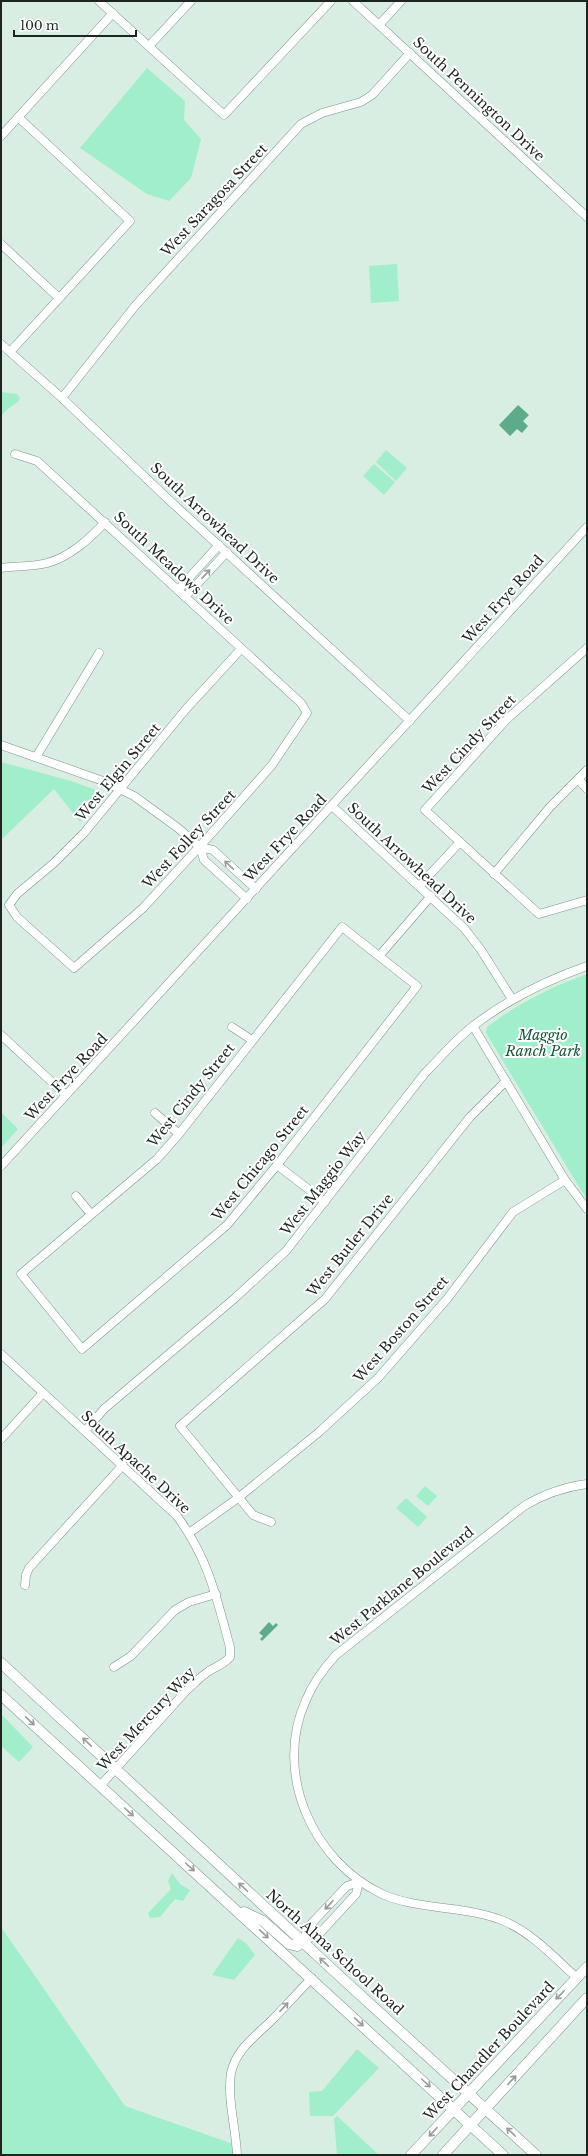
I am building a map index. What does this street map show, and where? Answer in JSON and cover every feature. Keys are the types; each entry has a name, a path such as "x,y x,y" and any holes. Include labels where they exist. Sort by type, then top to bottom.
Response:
{"main road":[{"name":"North Alma School Road","path":"1,1663 302,1942 469,2092 536,2155"},
{"path":"1,1695 234,1906 503,2155"},
{"path":"234,1906 263,1921 289,1944 297,1946 302,1942"},
{"name":"West Chandler Boulevard","path":"411,2155 587,1967"},
{"path":"443,2155 587,1998"}],"street":[{"path":"99,1 224,115 331,1"},
{"path":"149,46 191,1"},
{"name":"South Pennington Drive","path":"353,1 587,217"},
{"path":"379,24 401,1"},
{"path":"1,136 113,13"},
{"name":"West Saragosa Street","path":"62,398 135,306 301,124 322,113 361,102 372,95 410,53"},
{"path":"10,352 130,221 18,118"},
{"path":"1,244 60,298"},
{"name":"South Arrowhead Drive","path":"1,344 62,398 410,721"},
{"name":"South Meadows Drive","path":"14,454 37,461 301,703 307,713"},
{"path":"1,568 48,563 80,546 92,537 105,522"},
{"name":"West Frye Road","path":"1,1166 587,527"},
{"path":"178,590 219,545"},
{"path":"186,597 227,552"},
{"name":"West Cindy Street","path":"460,842 425,810 506,720 587,648"},
{"name":"West Elgin Street","path":"74,968 17,917 9,905 17,894 54,863 84,833 186,709 241,649"},
{"path":"36,757 99,653"},
{"name":"West Folley Street","path":"74,968 143,908 200,847 272,766 307,713"},
{"path":"1,745 121,789 154,809 200,847 213,850 256,889"},
{"path":"494,874 550,807 587,770"},
{"path":"578,779 587,789"},
{"name":"South Arrowhead Drive","path":"332,806 420,885 464,928 481,950 512,999"},
{"path":"420,885 460,842 539,914 587,900"},
{"path":"200,847 204,860 247,899"},
{"path":"380,956 431,896"},
{"name":"West Cindy Street","path":"21,1274 157,1159 179,1134 342,927 380,956"},
{"name":"West Chicago Street","path":"21,1274 82,1349 228,1226 416,986 380,956"},
{"name":"West Maggio Way","path":"85,1431 109,1405 264,1273 286,1251 425,1073 473,1026 512,999 587,966"},
{"path":"473,1026 565,1180 587,1209"},
{"path":"232,1027 252,1040"},
{"path":"1,1035 66,1095"},
{"name":"West Butler Drive","path":"238,1498 180,1426 325,1299 470,1117 506,1081"},
{"path":"155,1112 179,1134"},
{"path":"277,1165 325,1202"},
{"name":"West Boston Street","path":"189,1533 238,1498 318,1433 378,1378 447,1299 513,1212 565,1180"},
{"path":"76,1196 91,1214"},
{"name":"South Apache Drive","path":"1,1354 177,1516 189,1533 211,1575 230,1647 230,1657"},
{"path":"1,1439 43,1393"},
{"path":"25,1585 26,1575 29,1568 123,1465"},
{"name":"West Parklane Boulevard","path":"577,1978 530,1936 505,1921 480,1915 420,1905 383,1894 359,1882 336,1863 314,1831 301,1802 294,1772 294,1755 300,1716 312,1687 325,1667 348,1644 524,1506 540,1496 560,1489 587,1484"},
{"path":"238,1498 253,1515 271,1522"},
{"path":"114,1667 131,1656 175,1610 188,1602 216,1594"},
{"name":"West Mercury Way","path":"100,1786 186,1691 211,1670 222,1666 230,1657"},
{"path":"302,1942 320,1933 356,1894 359,1882"},
{"path":"302,1942 310,1925 347,1886 359,1882"},
{"path":"237,2155 230,2087 231,2072 236,2057 248,2042 312,1978"}],"green space":[{"path":"147,68 185,101 184,120 201,139 191,178 169,201 147,194 80,148"},
{"path":"397,264 399,301 371,303 369,266"},
{"path":"1,392 17,394 20,398 17,403 5,411 1,418"},
{"path":"386,450 407,468 396,481 376,462"},
{"path":"374,464 395,482 384,495 363,476"},
{"path":"1,762 71,781 102,792 80,822 54,789 1,840"},
{"name":"Maggio Ranch Park","path":"587,974 587,1200 486,1033 487,1027 510,1011 547,990"},
{"path":"1,1112 18,1129 1,1148"},
{"path":"425,1486 437,1496 428,1506 416,1496"},
{"path":"406,1498 427,1517 418,1527 396,1508"},
{"path":"1,1714 33,1747 19,1762 1,1746"},
{"path":"172,1873 180,1884 190,1890 183,1901 175,1899 160,1917 150,1918 148,1913 171,1889 168,1881"},
{"path":"1,1927 125,2106 236,2145 237,2155 1,2155"},
{"path":"238,1938 246,1943 255,1955 234,1980 212,1975"},
{"path":"357,2049 379,2068 333,2116 310,2116 309,2092 322,2091"},
{"path":"337,2116 379,2155 337,2155 334,2119"}],"shaded area":[{"path":"518,405 529,415 523,421 528,426 522,433 517,429 510,436 499,425"},
{"path":"269,1622 273,1626 276,1623 278,1625 262,1641 260,1639 263,1636 259,1633"}]}
